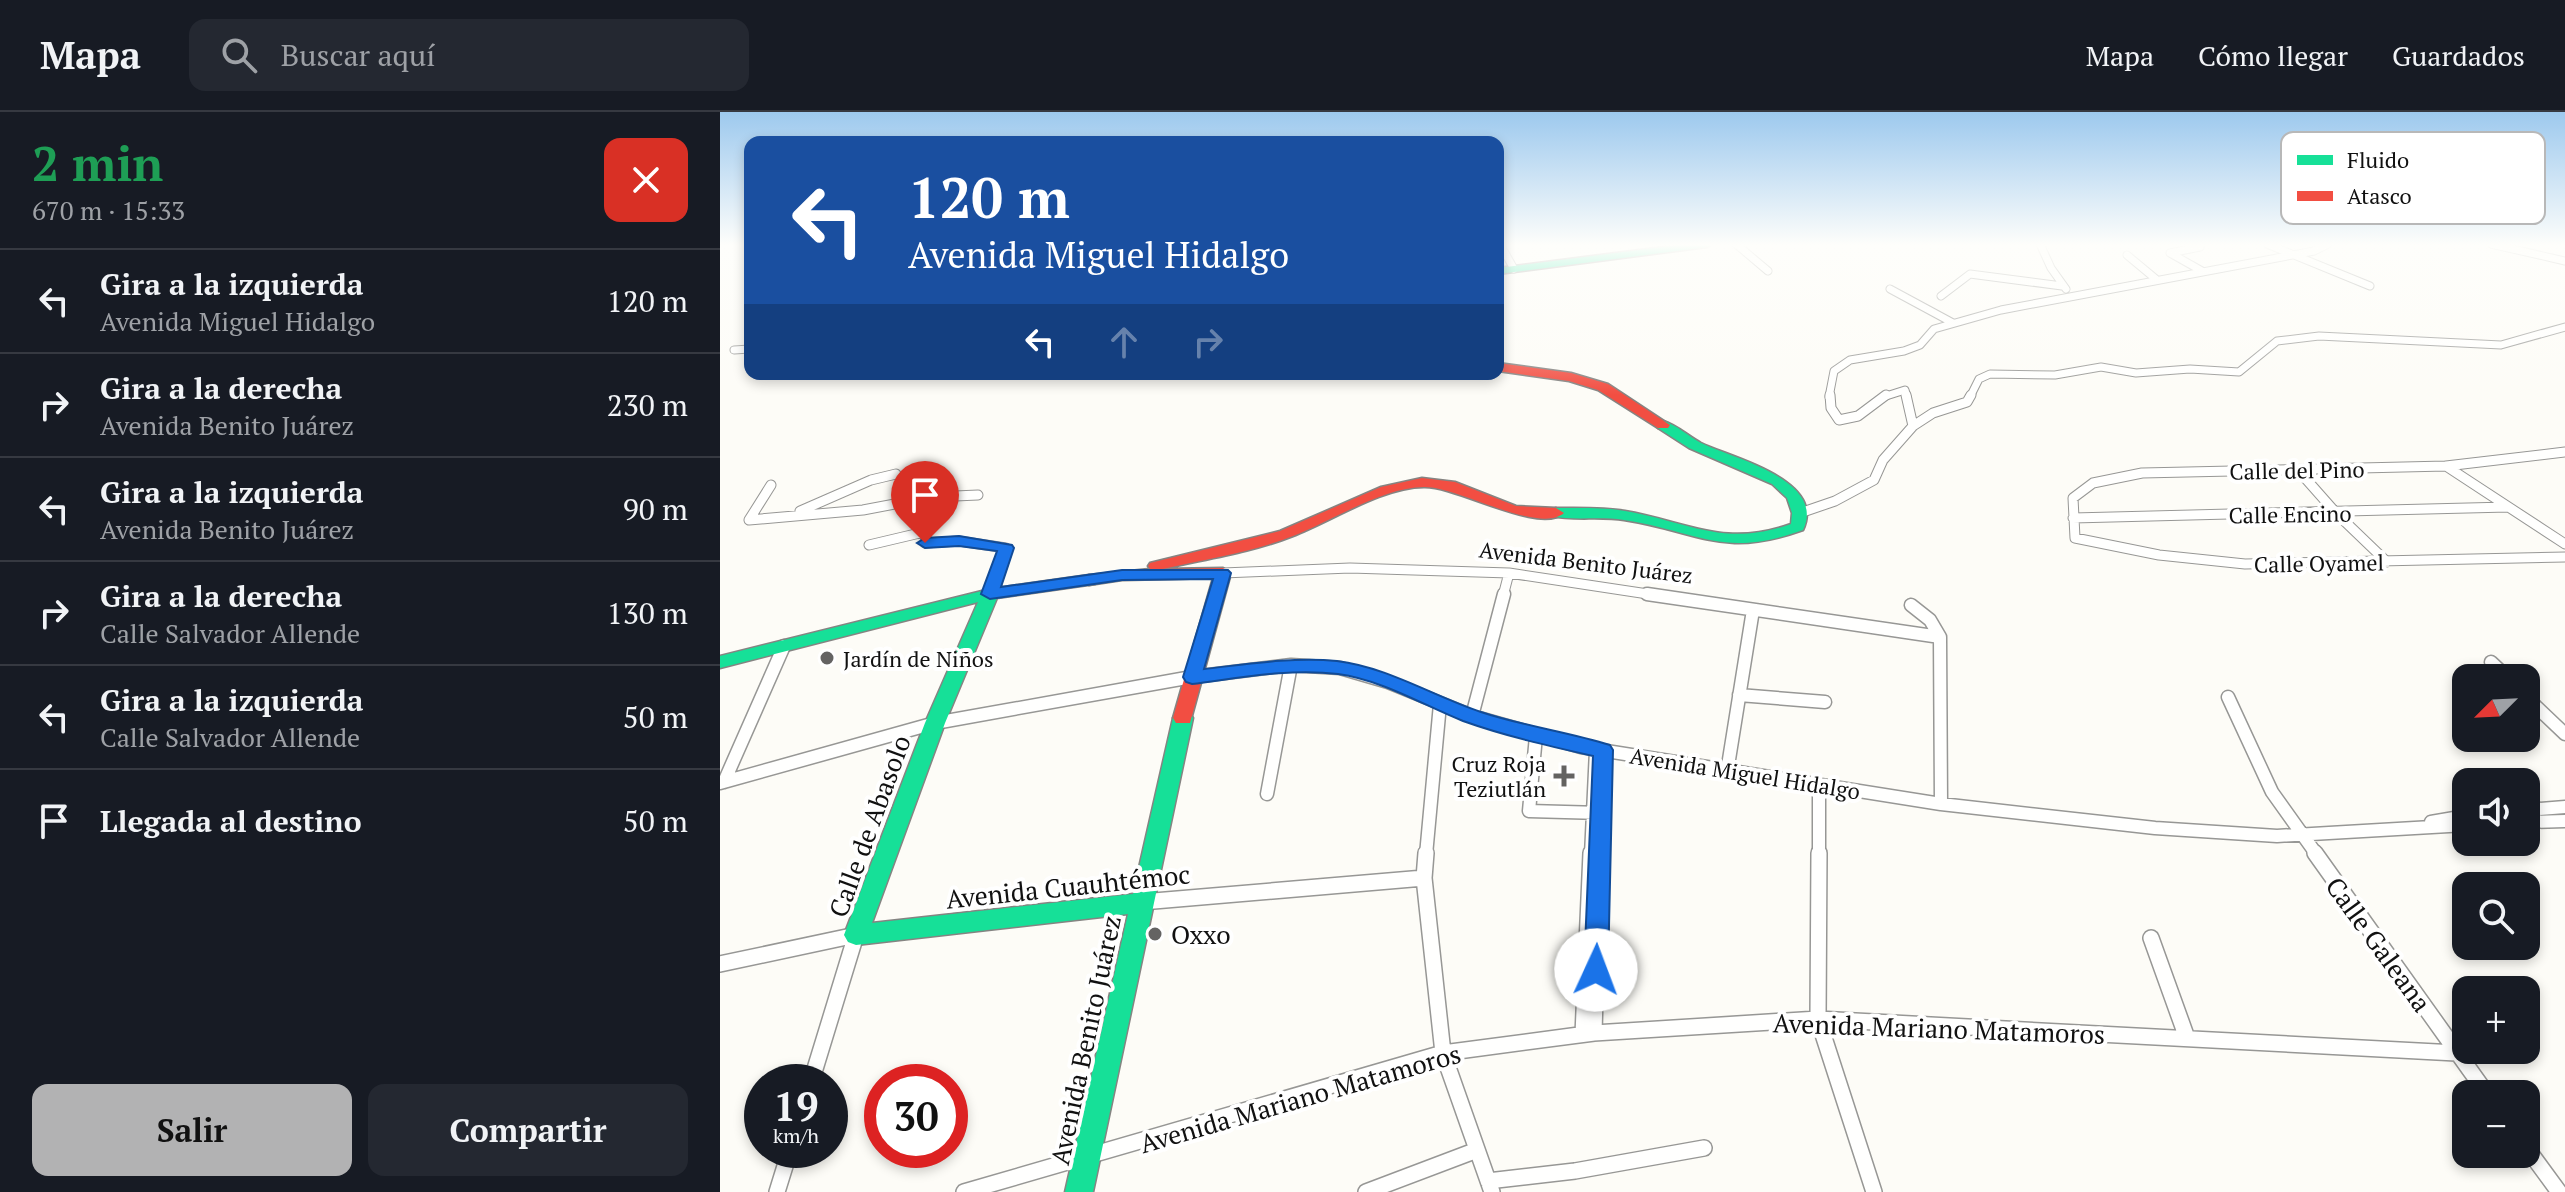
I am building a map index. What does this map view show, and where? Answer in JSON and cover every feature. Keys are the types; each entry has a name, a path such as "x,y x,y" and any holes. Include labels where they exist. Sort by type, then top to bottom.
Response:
{"main road":[{"path":"1122,575 1305,527 1376,494 1418,483 1438,483 1466,490 1516,511 1623,515 1718,540 1765,542 1798,527 1800,513 1794,496 1777,481 1694,445 1603,387 1571,377 1504,368"},
{"name":"Avenida Benito Juárez","path":"720,662 990,594 1122,575 1223,573 1192,677 1079,1192"},
{"name":"Calle de Abasolo","path":"856,935 935,723 990,594"},
{"name":"Avenida Cuauhtémoc","path":"856,935 1141,903"}],"street":[{"path":"1900,294 1953,323"},
{"path":"1913,426 1905,390 1887,392 1864,415 1839,420 1830,410 1828,399 1834,371 1850,360 1904,351 1920,345 1934,329 1953,323 2080,294"},
{"path":"1800,513 1835,501 1874,480 1883,460 1913,426 1933,413 1967,402 1979,379 1990,374 2055,375 2101,367 2136,373 2190,369 2239,372 2277,341 2354,336 2501,345 2524,343 2565,327"},
{"path":"734,350 744,349"},
{"name":"Calle del Pino","path":"2073,518 2073,498 2093,483 2142,473 2446,466 2565,452"},
{"path":"2446,466 2565,544"},
{"path":"2298,470 2336,513 2387,562"},
{"path":"776,516 826,502 871,480 896,474"},
{"path":"771,485 749,520 863,510 932,497 978,495"},
{"path":"932,497 924,532 925,543 959,541 1006,548 990,594"},
{"name":"Calle Encino","path":"2073,518 2508,507"},
{"name":"Calle Oyamel","path":"2073,518 2075,538 2159,555 2245,564 2565,557"},
{"path":"869,545 924,532"},
{"name":"Avenida Benito Juárez","path":"1223,573 1350,568 1509,573 1620,587 1940,637"},
{"path":"1472,716 1509,573"},
{"path":"1911,605 1930,620 1940,637 1941,804"},
{"path":"1727,772 1753,610"},
{"path":"722,782 784,646"},
{"path":"1267,794 1291,665"},
{"name":"Avenida Miguel Hidalgo","path":"722,782 935,723 1192,677 1291,665 1340,668 1388,682 1472,716 1600,750 1941,804 2155,828 2301,836 2452,826"},
{"path":"1739,695 1825,702"},
{"name":"Calle Galeana","path":"2228,697 2272,792 2452,1047"},
{"path":"1440,704 1424,878 1443,1053 1490,1187 1704,1148"},
{"path":"2540,710 2565,734"},
{"path":"1538,736 1531,809 1597,810"},
{"path":"1589,1034 1600,750"},
{"path":"1819,786 1818,1019 1874,1192"},
{"path":"2540,809 2565,807"},
{"name":"Avenida Miguel Hidalgo","path":"2411,828 2452,817"},
{"path":"2540,822 2565,821"},
{"name":"Avenida Cuauhtémoc","path":"1141,903 1424,878"},
{"name":"Avenida Cuauhtémoc","path":"720,964 856,935"},
{"name":"Calle de Abasolo","path":"817,1064 856,935"},
{"path":"2151,938 2187,1038"},
{"name":"Avenida Mariano Matamoros","path":"964,1192 1443,1053 1589,1034 1818,1019 2452,1053"},
{"name":"Calle Galeana","path":"2464,1064 2476,1080"},
{"path":"1366,1192 1477,1150"},
{"path":"2540,1166 2559,1192"},
{"path":"777,1192 784,1168"}],"traffic: fast":[{"path":"1556,513 1624,515 1729,540 1773,536 1798,527 1800,513 1794,496 1777,481 1694,445 1663,425"},
{"path":"720,662 990,594 1089,580"},
{"path":"990,594 935,723 856,935 1141,903"},
{"path":"1079,1192 1183,718"}],"traffic: jam":[{"path":"1504,368 1571,377 1603,387 1663,425"},
{"path":"1156,566 1285,534 1386,490 1422,482 1450,485 1514,510 1556,513"},
{"path":"1089,580 1122,575 1223,573 1183,718"}],"place":[{"name":"Jardín de Niños","path":"827,658"},
{"name":"Cruz Roja Teziutlán","path":"1564,776"},
{"name":"Oxxo","path":"1155,934"}],"route":[{"path":"925,543 959,541 1006,548 990,594 1122,575 1223,573 1192,677 1291,665 1340,668 1388,682 1472,716 1536,736 1603,750 1596,970"}]}
